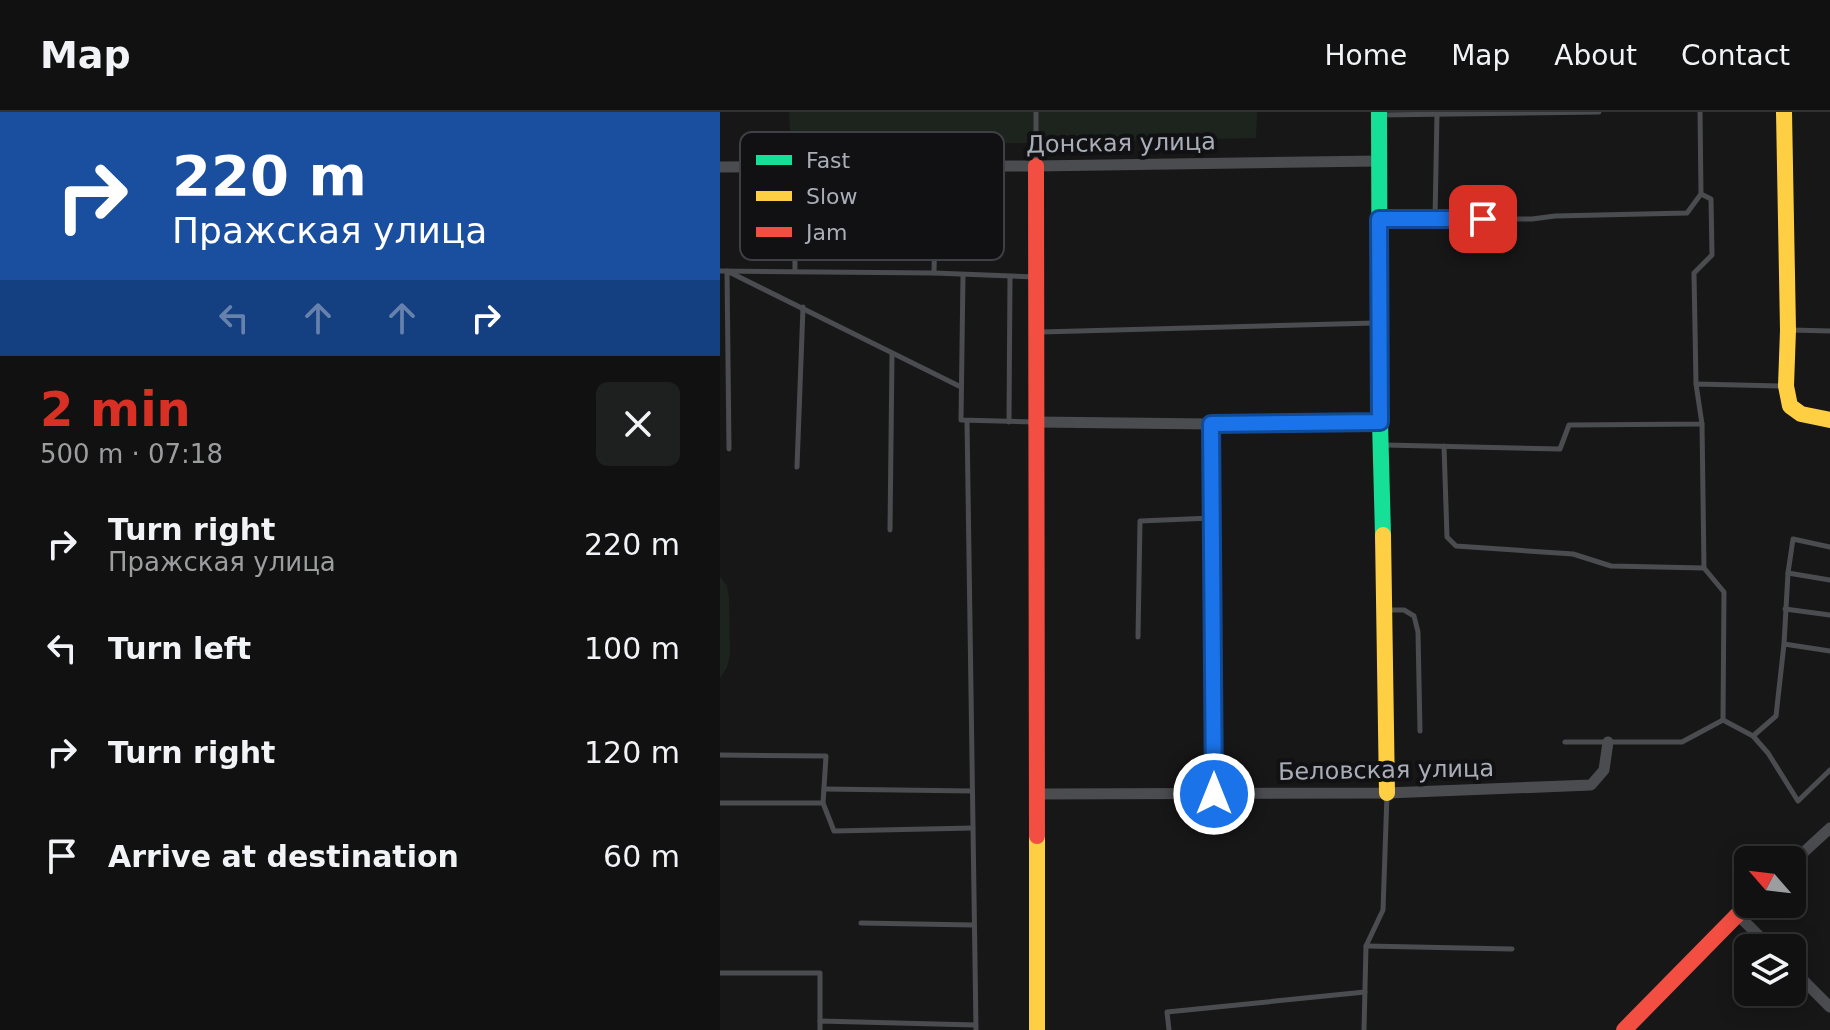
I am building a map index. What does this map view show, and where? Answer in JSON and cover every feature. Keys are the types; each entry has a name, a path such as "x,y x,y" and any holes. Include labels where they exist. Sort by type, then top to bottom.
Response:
{"street":[{"path":"1784,112 1788,330 1786,386 1790,406 1801,414 1830,420"},
{"path":"1379,114 1380,422 1387,793"},
{"name":"Донская улица","path":"1004,166 1379,161"},
{"path":"1036,166 1037,1030"},
{"name":"Донская улица","path":"720,167 740,167"},
{"path":"1036,422 1380,422"},
{"name":"Беловская улица","path":"1038,794 1387,793 1591,785 1604,770 1608,742"},
{"path":"1806,850 1830,828"},
{"path":"1624,1030 1734,918"},
{"path":"1806,983 1830,1007"}],"lane":[{"path":"1036,112 1036,166"},
{"path":"1379,114 1599,112"},
{"path":"1379,219 1532,219 1687,213 1701,194 1700,112"},
{"path":"1435,219 1437,114"},
{"path":"1701,194 1711,199 1712,255 1694,273 1696,384 1702,424 1704,568 1724,592 1723,720"},
{"path":"795,260 795,271"},
{"path":"934,260 934,273"},
{"path":"724,271 1036,277"},
{"path":"724,271 961,387"},
{"path":"724,271 729,449"},
{"path":"963,275 961,420 1036,422"},
{"path":"1009,422 1010,277"},
{"path":"797,467 803,307"},
{"path":"1036,332 1380,323"},
{"path":"1788,330 1830,331"},
{"path":"890,530 892,354"},
{"path":"1696,384 1786,386"},
{"path":"720,414 729,414"},
{"path":"820,1021 976,1027 967,421"},
{"path":"1211,424 1214,794"},
{"path":"1381,444 1560,449 1569,425 1702,424"},
{"path":"1444,446 1447,537 1456,546 1573,554 1611,566 1704,568"},
{"path":"1138,637 1140,521 1212,518"},
{"path":"1753,736 1776,716 1793,539 1830,547"},
{"path":"1788,573 1830,580"},
{"path":"1785,609 1830,615"},
{"path":"1385,610 1404,610 1414,616 1418,632 1420,731"},
{"path":"1784,644 1830,651"},
{"path":"1723,720 1753,736 1768,753 1798,801 1830,770"},
{"path":"1565,742 1682,742 1723,720"},
{"path":"720,755 826,756 823,803 834,831 973,828"},
{"path":"824,789 972,791"},
{"path":"1364,1030 1366,946 1383,910 1387,793"},
{"path":"720,803 823,803"},
{"path":"861,923 973,925"},
{"path":"1366,946 1512,949"},
{"path":"720,973 820,973 820,1030"},
{"path":"1169,1030 1167,1012 1365,992"}],"shaded area":[{"path":"789,112 1257,112 1256,138 1004,143 1004,132 790,132"},
{"path":"720,577 727,586 729,598 730,655 720,678"}],"traffic: fast":[{"path":"1379,112 1383,535"}],"traffic: slow":[{"path":"1784,112 1788,330 1786,386 1790,406 1801,414 1830,420"},
{"path":"1383,535 1387,793"},
{"path":"1037,836 1037,1030"}],"traffic: jam":[{"path":"1036,166 1037,836"},
{"path":"1624,1030 1734,918"}],"route":[{"path":"1214,794 1211,424 1380,422 1379,219 1483,219"}]}
